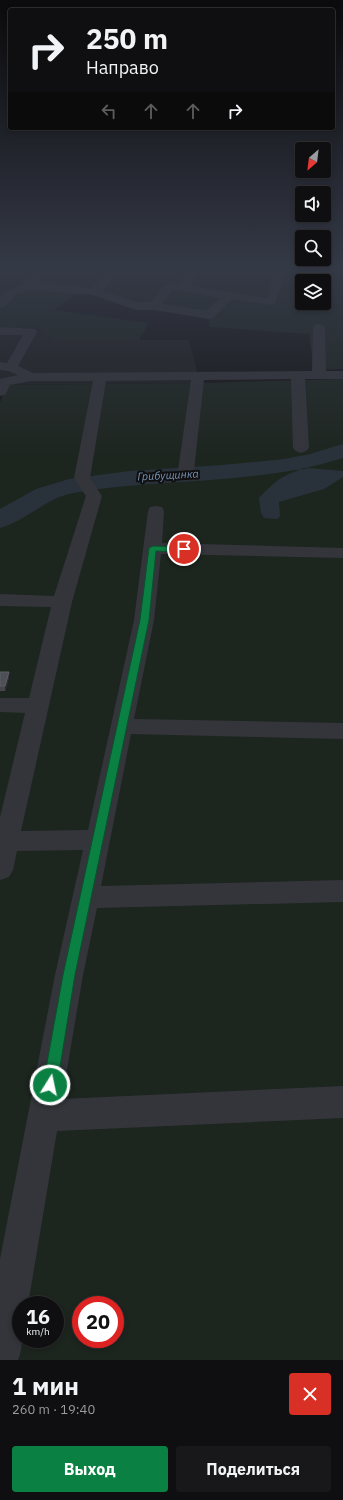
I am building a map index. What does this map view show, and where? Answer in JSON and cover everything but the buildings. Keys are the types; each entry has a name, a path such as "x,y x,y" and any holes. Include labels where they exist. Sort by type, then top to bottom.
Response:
{"lane":[{"path":"31,332 5,366 31,377"},
{"path":"319,332 319,375"},
{"path":"298,375 301,448"},
{"path":"0,392 4,382 31,377 343,375"},
{"path":"0,870 3,841 38,706 62,602 94,496 82,478 100,377"},
{"path":"186,470 198,377"},
{"path":"0,1356 69,975 144,620 156,512"},
{"path":"153,548 343,553"},
{"path":"0,600 62,602"},
{"path":"0,705 38,706"},
{"path":"122,726 343,731"},
{"path":"3,841 98,840"},
{"path":"86,897 343,891"},
{"path":"44,1116 343,1102"}],"shaded area":[{"path":"0,332 44,332 54,340 189,340 200,383 0,385"},
{"path":"44,332 143,332 139,340 54,340"},
{"path":"287,332 343,332 343,369 314,370 309,334"},
{"path":"343,379 343,1360 0,1360 0,402 7,385 200,383"},
{"path":"308,468 343,471 343,477 324,489 279,502 280,516 277,519 264,518 261,513 259,498 280,478"}],"waterway":[{"name":"Грибущинка","path":"0,520 45,495 69,486 129,478 253,470 314,460 343,451"},
{"path":"293,464 304,474"}],"route":[{"path":"50,1085 69,975 144,620 153,548 184,549"}]}
